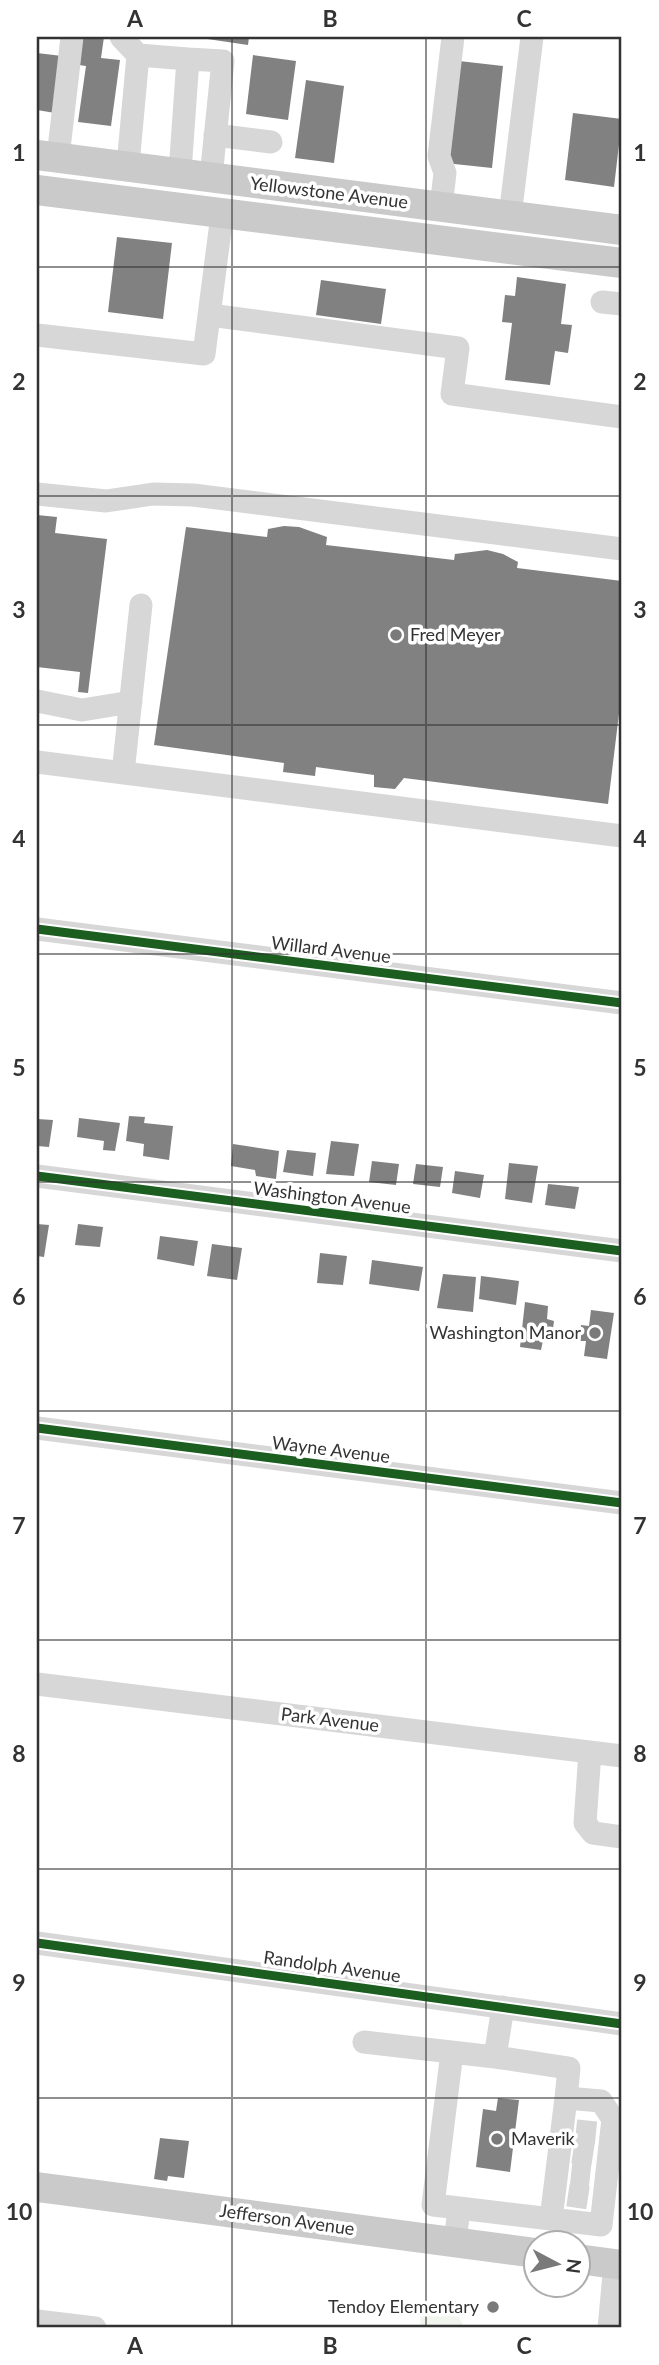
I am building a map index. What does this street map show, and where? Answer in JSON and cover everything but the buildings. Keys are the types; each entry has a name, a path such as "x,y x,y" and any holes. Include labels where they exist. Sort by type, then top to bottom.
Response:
{"main road":[{"name":"Yellowstone Avenue","path":"48,156 622,230"},
{"name":"Yellowstone Avenue","path":"37,190 622,263"},
{"name":"Jefferson Avenue","path":"37,2187 522,2251"},
{"path":"592,2260 620,2263"}],"street":[{"path":"48,156 72,37"},
{"path":"121,37 138,55 223,61 211,177"},
{"path":"440,207 445,173 439,156 453,37"},
{"path":"510,216 532,37"},
{"path":"128,165 138,55"},
{"path":"180,172 188,59"},
{"path":"215,135 271,142"},
{"path":"37,335 204,354 222,215"},
{"path":"210,315 458,348 452,394 622,417"},
{"path":"37,494 106,501 153,494 193,495 622,549"},
{"path":"123,773 141,605"},
{"path":"37,701 82,710 131,702"},
{"path":"37,762 622,836"},
{"name":"Willard Avenue","path":"37,929 622,1003"},
{"name":"Washington Avenue","path":"37,1176 622,1251"},
{"name":"Wayne Avenue","path":"37,1428 622,1503"},
{"name":"Park Avenue","path":"37,1684 622,1756"},
{"path":"590,1752 585,1823 593,1833 622,1837"},
{"name":"Randolph Avenue","path":"37,1942 622,2024"},
{"path":"495,2057 503,2007"},
{"path":"364,2042 452,2052 495,2057 569,2068 566,2098 586,2159 601,2225 433,2206 452,2052"},
{"path":"551,2219 586,2159 601,2101 566,2098"},
{"path":"455,2243 459,2208"},
{"path":"609,2328 620,2263"},
{"path":"37,2321 95,2328"}],"shaded area":[{"path":"452,2301 464,2328 420,2328 421,2305"}],"tunnel":[{"path":"576,2131 596,2133"},
{"path":"573,2152 593,2155"},
{"path":"571,2175 590,2177"},
{"path":"568,2195 588,2198"}],"cycle path":[{"path":"37,929 622,1003"},
{"path":"37,1176 622,1251"},
{"path":"37,1428 622,1503"},
{"path":"37,1943 622,2024"}],"place":[{"name":"Fred Meyer","path":"396,635"},
{"name":"Washington Manor","path":"595,1333"},
{"name":"Maverik","path":"497,2139"},
{"name":"Tendoy Elementary","path":"493,2307"}]}
